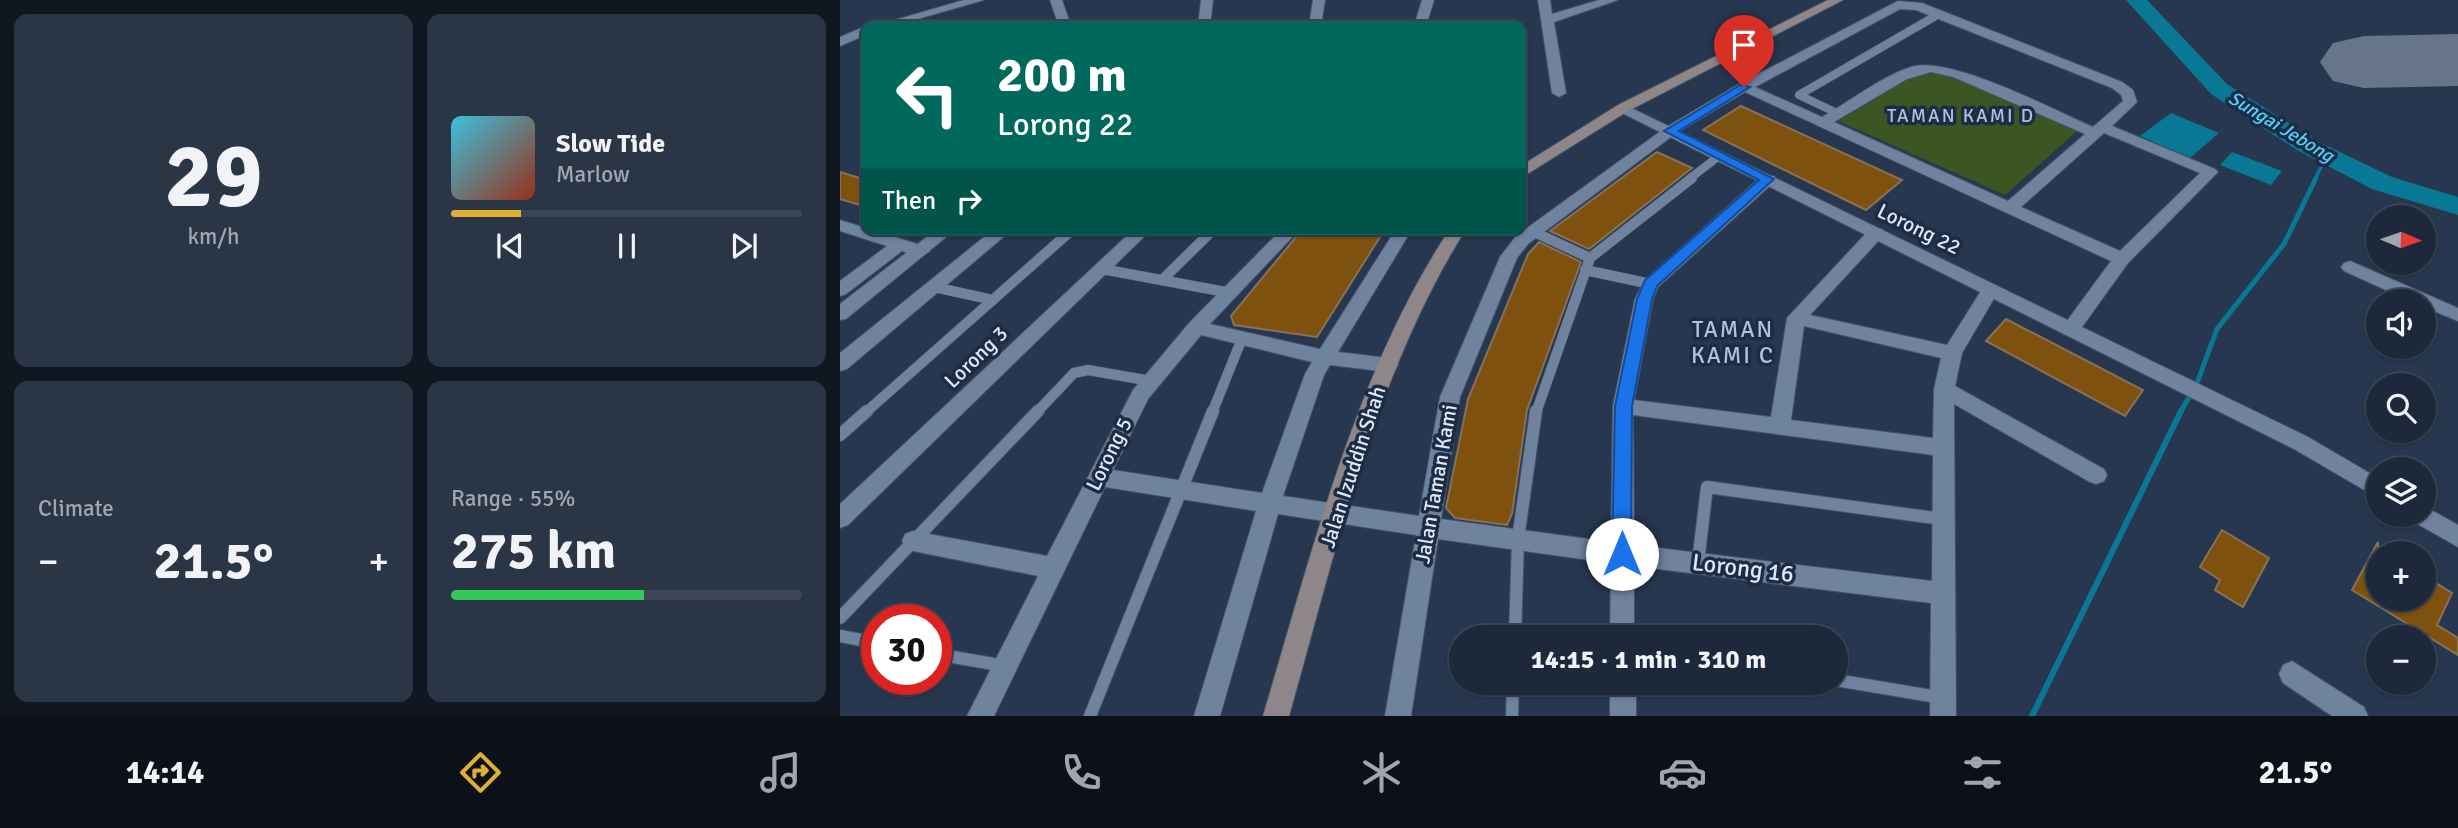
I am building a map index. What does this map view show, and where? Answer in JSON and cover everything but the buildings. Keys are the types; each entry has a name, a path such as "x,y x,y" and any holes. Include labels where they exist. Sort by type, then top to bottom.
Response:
{"main road":[{"path":"1526,170 1623,108 1837,0"},
{"name":"Jalan Izuddin Shah","path":"1276,716 1368,417 1388,365 1442,253 1454,235"}],"street":[{"path":"899,21 978,0"},
{"path":"1056,0 1063,21"},
{"path":"1316,21 1319,0"},
{"path":"1422,21 1428,0"},
{"path":"1544,0 1559,93"},
{"path":"1548,20 1612,0"},
{"path":"1206,21 1213,1"},
{"path":"1744,87 1898,5 1909,5 1939,14 2117,85 2128,93 2130,102 2010,208"},
{"path":"840,42 861,32"},
{"path":"1823,123 1902,76 1931,68 1957,74 2210,172 2122,259 2070,329"},
{"path":"1744,87 2122,259"},
{"name":"Jalan Taman Kami","path":"1398,716 1450,397 1509,257 1532,231 1656,124 1744,87"},
{"name":"Lorong 22","path":"1623,108 2301,443 2366,482"},
{"path":"1622,625 1623,406 1644,299 1651,284 1768,179"},
{"path":"843,228 861,233"},
{"path":"1780,425 1796,318 1876,233"},
{"path":"868,235 921,251"},
{"path":"840,314 941,235"},
{"path":"840,364 998,235"},
{"name":"Lorong 3","path":"840,518 1138,235"},
{"name":"Lorong 5","path":"980,716 1131,410 1151,381 1198,327 1286,235"},
{"path":"1207,716 1269,505 1323,359 1400,235"},
{"path":"840,290 900,244"},
{"path":"2350,267 2458,315"},
{"path":"1943,707 1941,593 1944,389 1952,352 1990,290"},
{"path":"1796,318 1952,352"},
{"path":"1198,327 1241,341 1323,359 1388,365"},
{"path":"1944,389 2096,475"},
{"path":"1623,406 1942,448"},
{"name":"Lorong 16","path":"1098,477 1269,505 1337,512 1372,520 1941,593"},
{"path":"2436,524 2458,537"},
{"path":"913,541 1053,568"},
{"path":"2292,674 2355,716"},
{"path":"1623,695 1623,716"}],"lane":[{"path":"1839,114 1799,95 1939,14"},
{"path":"1515,625 1518,539 1534,418 1590,258 1719,156"},
{"path":"1532,231 1590,258"},
{"path":"843,429 1066,235"},
{"path":"1162,280 1208,235"},
{"path":"1102,269 1231,293"},
{"path":"1585,270 1651,284"},
{"path":"934,287 993,300"},
{"path":"1090,716 1241,341"},
{"path":"840,618 1074,373 1088,370 1151,381"},
{"path":"1698,562 1707,487 1942,519"},
{"path":"840,636 861,640"},
{"path":"952,657 1005,666"},
{"path":"1848,683 1943,707"},
{"path":"1512,716 1513,695"}],"green space":[{"path":"1918,73 1944,73 2077,131 2005,195 1838,121"}],"water":[{"path":"2171,113 2219,133 2190,158 2140,136"},
{"path":"2232,152 2282,171 2271,185 2220,165"}],"waterway":[{"name":"Sungai Jebong","path":"2136,0 2219,89 2306,145 2382,183 2458,206"},
{"path":"2306,145 2323,163 2315,179"},
{"path":"2180,413 2197,383 2217,329 2284,244 2316,178"},
{"path":"2032,716 2180,413"}],"runway":[{"path":"2364,62 2458,60"}],"district":[{"name":"TAMAN KAMI D","path":"1961,116"},
{"name":"TAMAN KAMI C","path":"1733,342"}],"route":[{"path":"1622,554 1623,406 1644,299 1651,284 1768,179 1670,131 1744,87"}]}
